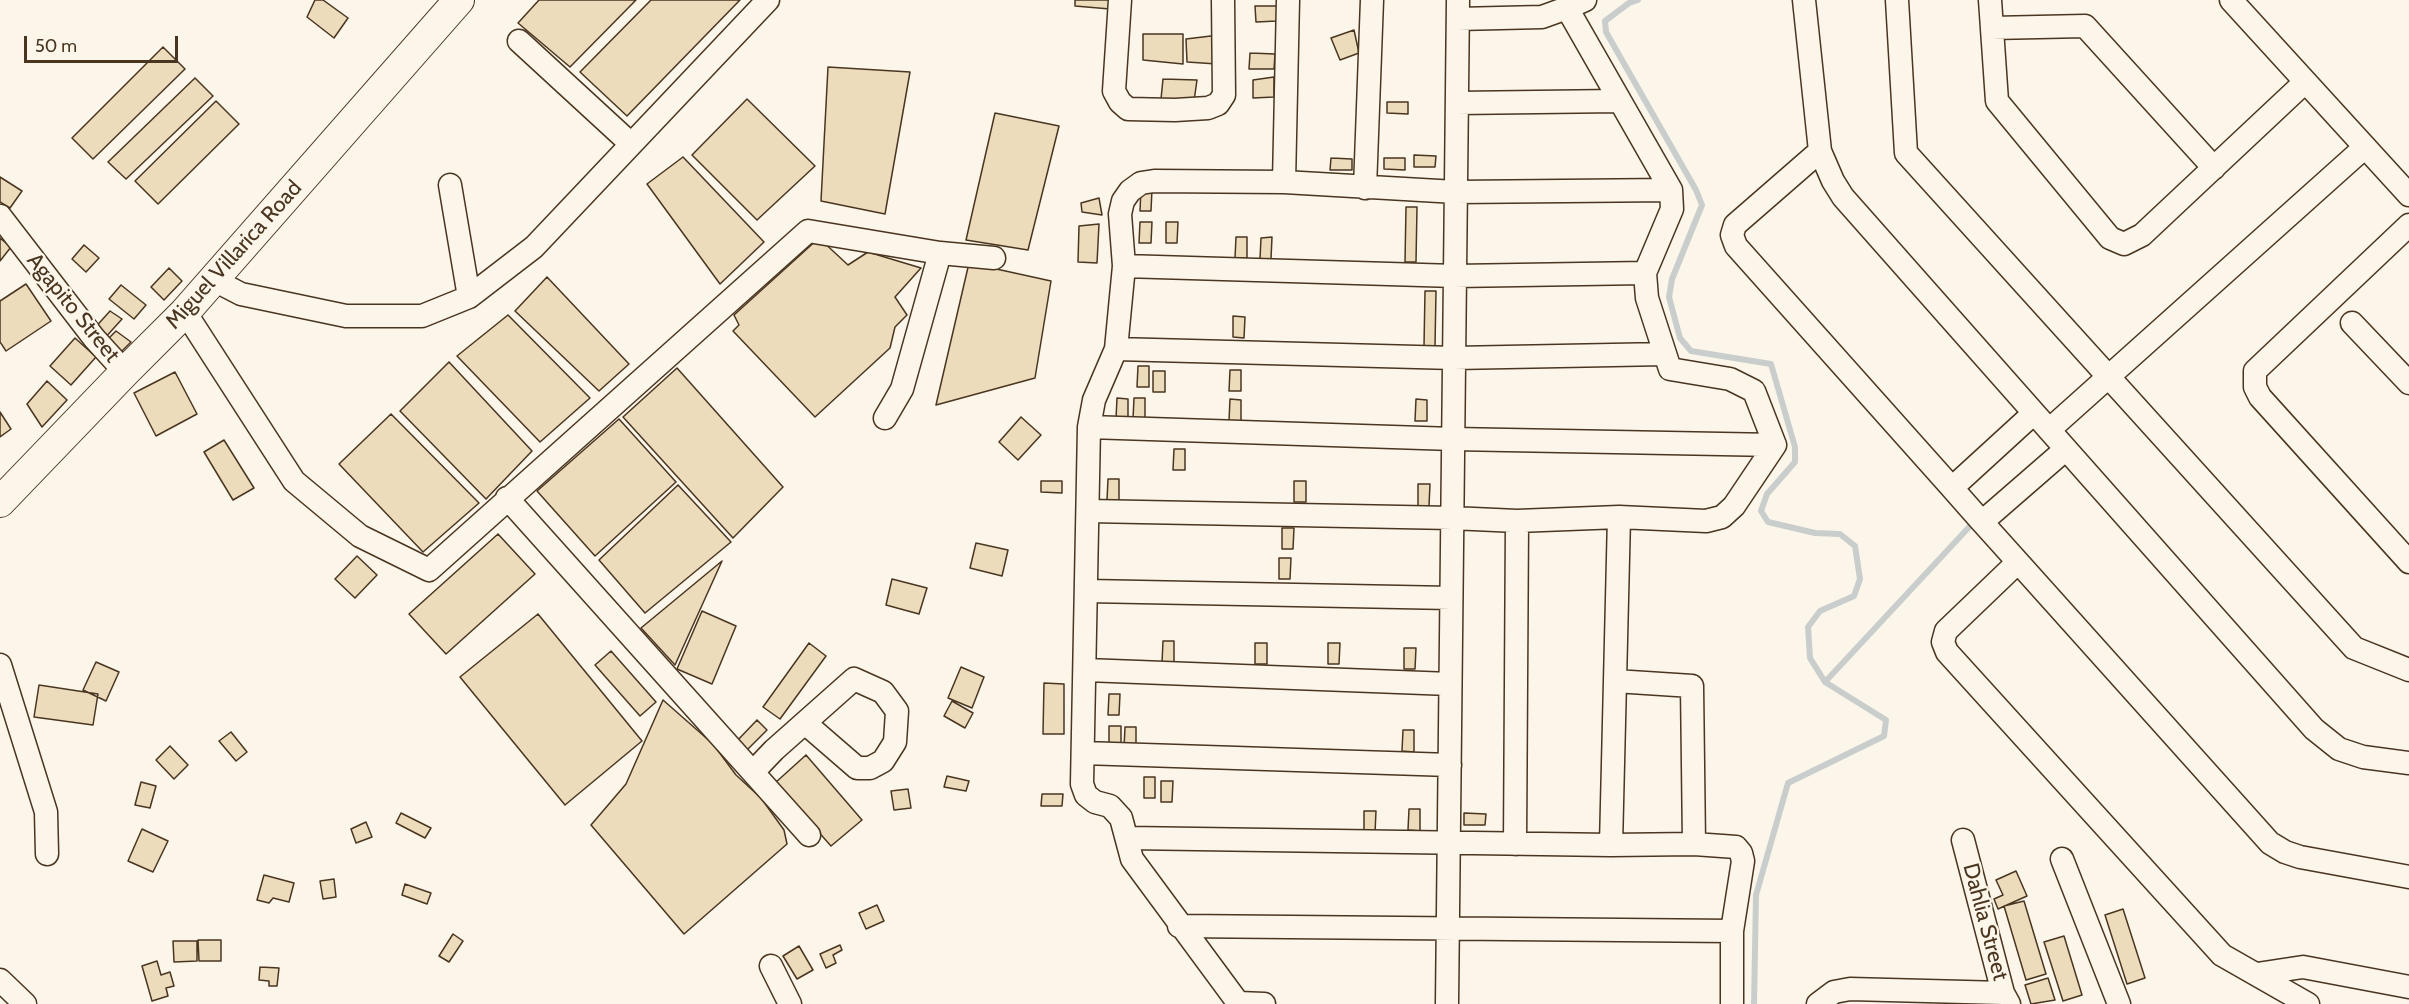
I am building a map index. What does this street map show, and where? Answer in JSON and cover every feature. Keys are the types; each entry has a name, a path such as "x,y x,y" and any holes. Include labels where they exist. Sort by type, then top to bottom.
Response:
{"main road":[{"name":"Miguel Villarica Road","path":"0,502 214,280 446,4"}],"street":[{"path":"214,280 241,294 345,316 422,316 469,297 534,247 768,0"},
{"path":"1120,0 1114,91 1120,102 1128,108 1176,110 1218,105 1224,95 1223,0"},
{"path":"1284,182 1288,0"},
{"path":"1365,188 1372,0"},
{"path":"1804,0 1820,151 1843,197 2314,729 2339,749 2363,757 2409,763"},
{"path":"1897,0 1905,153 2354,648 2409,670"},
{"path":"1990,0 1997,101 2110,238 2124,244 2142,235 2305,82"},
{"path":"2231,0 2409,195"},
{"path":"1447,1004 1458,9 1542,8 1576,4 1618,101 1671,190 1672,209 1646,273 1647,298 1671,369 1730,379 1754,390 1774,444"},
{"path":"1992,28 2085,26 2214,168"},
{"path":"519,41 631,144"},
{"path":"1457,103 1618,101"},
{"path":"1952,488 2109,376 2365,147"},
{"path":"1820,151 1735,225 1732,235 1736,246 2270,843 2284,852 2300,857 2409,877"},
{"path":"1264,1004 1239,1004 1132,860 1121,818 1110,806 1095,802 1086,795 1082,784 1088,591 1089,428 1094,400 1116,348 1124,266 1122,208 1130,191 1141,183 1154,181 1284,182 1456,192 1671,190"},
{"path":"450,185 469,297"},
{"name":"Agapito Street","path":"0,216 94,338 125,372"},
{"path":"2409,225 2255,371 2255,387 2260,397 2409,562"},
{"path":"185,312 294,481 360,536 429,570 808,231 940,253 994,258"},
{"path":"885,418 902,389 940,253"},
{"path":"1124,266 1455,276 1646,273"},
{"path":"2352,323 2409,383"},
{"path":"1116,348 1454,358 1665,354"},
{"path":"1089,428 1453,439 1774,444"},
{"path":"1089,511 1517,521 1619,517 1706,521 1722,517 1734,506 1774,444"},
{"path":"1982,522 2066,449"},
{"path":"507,498 809,835"},
{"path":"1611,845 1619,517"},
{"path":"1515,844 1517,521"},
{"path":"2018,562 1946,631 1943,642 1947,652 2222,955 2308,1004"},
{"path":"1088,591 1451,598"},
{"path":"0,665 46,812 47,854"},
{"path":"1086,670 1450,684"},
{"path":"1615,681 1692,686 1695,844"},
{"path":"753,772 805,723"},
{"path":"1083,753 1450,765"},
{"path":"1128,838 1515,844 1695,844 1736,848 1741,853 1743,861 1732,931 1732,1004"},
{"name":"Dahlia Street","path":"1963,840 2006,998"},
{"path":"2062,859 2119,1004"},
{"path":"1179,926 1732,931"},
{"path":"771,966 790,1004"},
{"path":"2257,974 2303,967 2409,987"},
{"path":"0,980 25,1004"},
{"path":"1818,1004 1834,992 1850,989 1920,998 2006,998"}],"building":[{"path":"315,0 323,0 348,18 334,38 307,17"},
{"path":"539,0 636,0 570,67 518,23"},
{"path":"651,0 740,0 627,116 580,72"},
{"path":"1075,0 1110,0 1110,9 1075,6"},
{"path":"1255,6 1277,6 1277,21 1256,22"},
{"path":"1354,30 1359,53 1340,60 1331,38"},
{"path":"1143,34 1183,34 1183,64 1143,60"},
{"path":"1219,35 1217,64 1187,62 1186,39"},
{"path":"163,47 185,69 93,159 72,138"},
{"path":"1250,53 1275,54 1274,69 1249,69"},
{"path":"828,67 910,72 885,214 821,201"},
{"path":"1274,77 1274,97 1253,98 1253,80"},
{"path":"195,78 213,96 126,179 108,162"},
{"path":"1163,79 1197,80 1194,101 1161,99"},
{"path":"747,99 815,166 757,220 692,155"},
{"path":"216,101 239,124 158,204 135,181"},
{"path":"1387,102 1408,102 1408,114 1387,113"},
{"path":"995,113 1059,126 1028,250 966,240"},
{"path":"1414,155 1436,156 1435,167 1414,167"},
{"path":"683,157 764,242 720,284 647,184"},
{"path":"1331,158 1352,159 1352,170 1330,170"},
{"path":"1384,158 1405,158 1405,170 1384,169"},
{"path":"0,177 22,191 10,208 0,202"},
{"path":"1141,189 1152,189 1151,211 1140,211"},
{"path":"1099,198 1102,215 1082,212 1081,203"},
{"path":"1406,207 1417,207 1416,262 1405,262"},
{"path":"1140,222 1152,222 1151,243 1139,243"},
{"path":"1166,222 1178,222 1177,243 1166,243"},
{"path":"1099,224 1097,263 1078,262 1079,226"},
{"path":"1236,237 1247,237 1247,258 1235,258"},
{"path":"1272,237 1271,259 1260,259 1261,238"},
{"path":"0,238 11,247 0,261"},
{"path":"819,238 848,265 868,252 921,268 895,297 907,315 895,327 890,348 815,417 733,331 739,325 734,315"},
{"path":"84,245 99,258 86,272 72,259"},
{"path":"969,263 1051,281 1035,378 936,405"},
{"path":"169,268 182,281 164,300 151,287"},
{"path":"547,277 629,364 599,391 515,311"},
{"path":"26,284 51,321 6,351 0,342 0,301"},
{"path":"121,285 146,305 134,319 109,299"},
{"path":"1425,291 1436,291 1435,346 1424,346"},
{"path":"110,311 122,319 104,339 92,331"},
{"path":"508,315 590,398 540,442 457,356"},
{"path":"1233,316 1245,317 1244,338 1233,337"},
{"path":"116,331 131,342 118,355 105,342"},
{"path":"75,338 96,357 71,385 50,366"},
{"path":"449,362 532,451 486,499 400,411"},
{"path":"1138,366 1149,366 1149,387 1137,387"},
{"path":"677,368 783,487 733,538 623,417"},
{"path":"1230,370 1241,370 1241,391 1229,391"},
{"path":"1153,371 1165,371 1165,392 1153,392"},
{"path":"175,372 197,414 156,436 134,393"},
{"path":"47,381 67,400 42,427 27,404"},
{"path":"1117,398 1128,399 1128,420 1116,419"},
{"path":"1134,398 1145,398 1145,419 1133,419"},
{"path":"1230,399 1241,400 1241,421 1229,421"},
{"path":"1416,399 1427,400 1427,421 1415,421"},
{"path":"0,412 11,429 0,437"},
{"path":"391,414 479,503 423,552 339,464"},
{"path":"1021,417 1041,435 1018,460 999,442"},
{"path":"619,419 676,482 595,556 537,491"},
{"path":"224,440 254,488 233,500 204,452"},
{"path":"1174,449 1185,449 1185,470 1173,470"},
{"path":"1108,479 1119,479 1119,500 1107,500"},
{"path":"1041,481 1062,481 1062,493 1041,492"},
{"path":"1294,481 1306,481 1306,502 1294,502"},
{"path":"1418,484 1430,484 1429,506 1418,506"},
{"path":"678,485 731,542 645,613 599,560"},
{"path":"1282,528 1294,528 1293,549 1282,549"},
{"path":"498,534 535,574 446,654 409,614"},
{"path":"976,543 1008,550 1002,576 970,568"},
{"path":"357,556 377,575 355,598 335,579"},
{"path":"1279,558 1291,558 1290,579 1279,579"},
{"path":"722,561 675,665 641,628"},
{"path":"892,579 927,588 919,614 886,605"},
{"path":"702,611 736,626 712,684 677,669"},
{"path":"538,614 642,741 565,805 460,677"},
{"path":"1163,641 1174,641 1174,663 1162,663"},
{"path":"809,643 826,656 780,719 763,707"},
{"path":"1255,643 1267,643 1267,664 1255,664"},
{"path":"1328,643 1340,643 1339,664 1328,664"},
{"path":"1404,648 1416,648 1415,669 1404,669"},
{"path":"611,651 656,702 640,716 595,665"},
{"path":"96,662 119,672 106,701 83,690"},
{"path":"961,667 984,677 972,708 948,698"},
{"path":"1044,683 1064,684 1064,734 1043,734"},
{"path":"39,685 98,694 93,725 34,717"},
{"path":"1109,694 1120,694 1119,715 1108,715"},
{"path":"663,700 713,744 736,775 761,798 784,830 787,844 684,934 591,825 626,784"},
{"path":"952,701 973,713 965,728 944,716"},
{"path":"757,720 767,730 745,752 735,743"},
{"path":"1109,726 1121,726 1121,747 1109,747"},
{"path":"1125,727 1136,727 1136,748 1124,748"},
{"path":"1403,730 1414,730 1414,752 1402,751"},
{"path":"231,732 247,752 236,761 219,741"},
{"path":"170,746 188,765 174,779 156,760"},
{"path":"806,755 862,820 831,846 775,783"},
{"path":"947,776 969,781 966,791 944,787"},
{"path":"1144,777 1155,777 1155,798 1144,798"},
{"path":"1161,781 1173,781 1172,802 1161,802"},
{"path":"141,782 156,786 150,808 135,805"},
{"path":"908,789 911,808 894,810 891,791"},
{"path":"1042,794 1063,794 1062,806 1041,806"},
{"path":"1409,809 1420,809 1420,831 1408,830"},
{"path":"1364,811 1376,811 1375,833 1364,833"},
{"path":"401,813 431,828 425,838 396,823"},
{"path":"1464,813 1486,814 1485,825 1464,825"},
{"path":"366,822 372,837 356,843 351,829"},
{"path":"142,829 168,841 153,872 128,861"},
{"path":"2016,871 2027,896 1998,909 1994,899 2003,895 1996,880"},
{"path":"264,875 294,883 289,902 273,898 269,903 257,900"},
{"path":"334,879 336,897 323,899 320,881"},
{"path":"405,884 431,893 427,904 402,895"},
{"path":"2024,901 2046,974 2026,980 2004,906"},
{"path":"877,905 884,921 866,929 859,913"},
{"path":"2123,909 2145,978 2127,984 2105,915"},
{"path":"453,934 463,941 449,962 439,956"},
{"path":"2064,936 2082,995 2063,1001 2044,942"},
{"path":"198,940 221,940 221,961 199,961"},
{"path":"173,941 197,941 197,961 174,962"},
{"path":"840,945 842,950 833,955 836,963 826,968 820,954"},
{"path":"799,946 813,970 797,979 783,956"},
{"path":"157,961 161,975 170,972 174,986 166,988 168,996 152,1001 142,966"},
{"path":"260,967 279,968 277,986 269,986 269,981 259,980"},
{"path":"2048,978 2055,1000 2031,1004 2025,985"}],"waterway":[{"path":"1638,0 1629,3 1605,21 1606,32 1696,190 1702,205 1672,279 1669,297 1680,338 1691,351 1771,364 1795,447 1795,462 1767,494 1761,511 1768,522 1815,533 1840,534 1855,546 1860,579 1854,596 1820,611 1808,627 1810,658 1825,682 1886,720 1884,736 1788,783 1756,895 1754,1004"},
{"path":"1825,682 1971,525"}]}
